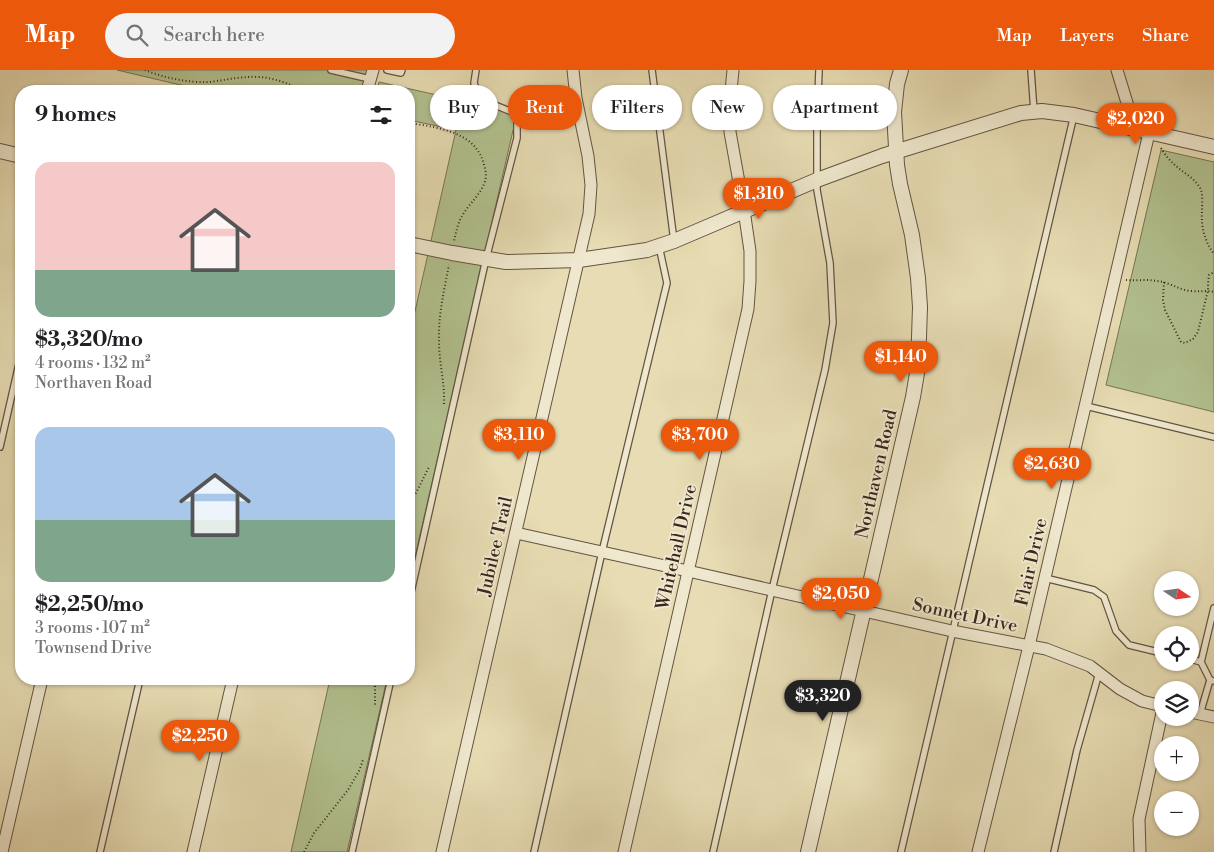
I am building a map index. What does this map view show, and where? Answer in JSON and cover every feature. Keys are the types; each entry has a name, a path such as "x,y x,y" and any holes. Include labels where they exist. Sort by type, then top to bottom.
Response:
{"street":[{"name":"Jubilee Trail","path":"442,852 589,214 591,185 588,156 576,98 573,70"},
{"name":"Whitehall Drive","path":"624,852 748,309 750,251 730,132 733,70"},
{"name":"Northaven Road","path":"808,852 913,397 918,367 920,307 918,278 912,235 900,184 896,151 894,112 900,70"},
{"path":"1118,70 1135,130"},
{"path":"415,245 506,262 579,260 648,250 674,241 817,180 896,151 1021,114 1042,111 1074,115 1214,147"},
{"name":"Flair Drive","path":"978,852 1029,646 1149,133"},
{"path":"0,151 15,155"},
{"name":"Sonnet Drive","path":"516,533 864,612 1046,649 1090,666 1120,689 1142,701 1154,704"},
{"path":"2,852 41,685"},
{"path":"193,852 232,685"},
{"path":"1199,714 1214,717"},
{"path":"1140,852 1139,819 1159,726"}],"lane":[{"path":"331,70 371,75"},
{"path":"387,70 401,73 402,70"},
{"path":"415,574 486,259 517,138 517,114 480,99 474,83 476,70"},
{"path":"652,70 674,241"},
{"path":"712,852 772,590 826,370 833,323 830,263 817,190 819,70"},
{"path":"1031,70 1034,112"},
{"path":"901,852 1074,115"},
{"path":"534,852 602,552 667,283 659,246"},
{"path":"0,447 15,382"},
{"path":"1086,406 1214,437"},
{"path":"1044,578 1094,590 1104,597 1116,632 1129,645 1154,651"},
{"path":"1199,705 1212,680 1201,662 1214,608"},
{"path":"1054,852 1076,750 1099,673"},
{"path":"100,852 139,685"},
{"path":"352,852 390,685"}],"path":[{"path":"145,70 193,81 207,82 262,77 291,85"},
{"path":"415,124 457,134 470,142 480,152 486,172 485,182 462,216 456,229 441,304 438,344 443,375 444,405"},
{"path":"1161,148 1174,164 1194,180 1202,190 1201,220 1203,232 1214,254"},
{"path":"1164,282 1165,310 1181,342 1185,343 1193,339 1198,332 1208,290 1209,276 1214,272"},
{"path":"1116,277 1133,281 1150,280 1164,282 1191,291 1208,290 1214,292"},
{"path":"415,494 430,466"},
{"path":"375,685 375,706"},
{"path":"304,852 314,833 348,790 359,771 364,756"}],"green space":[{"path":"117,70 368,70 364,85 181,85"},
{"path":"379,82 392,85 378,85"},
{"path":"415,90 430,93 430,124 415,121"},
{"path":"498,109 508,111 508,130 513,130 415,557 415,311 456,130 498,130"},
{"path":"1161,150 1214,162 1214,412 1106,385"},
{"path":"329,685 386,685 347,852 291,852"}]}
